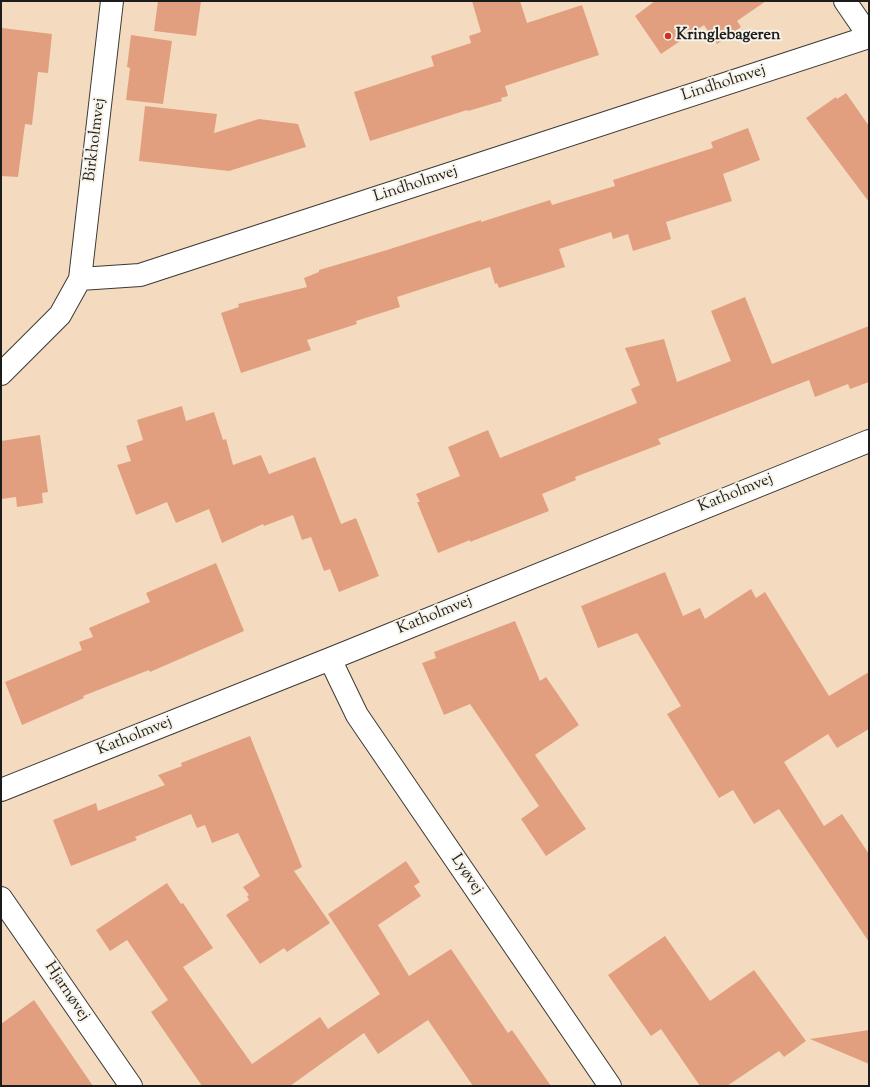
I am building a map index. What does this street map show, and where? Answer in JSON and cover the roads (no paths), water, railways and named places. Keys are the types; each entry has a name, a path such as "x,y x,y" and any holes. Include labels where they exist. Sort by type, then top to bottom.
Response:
{"street":[{"name":"Birkholmvej","path":"80,279 112,1"},
{"path":"845,1 869,36"},
{"name":"Lindholmvej","path":"80,279 140,275 869,36"},
{"path":"1,374 60,315 80,279"},
{"name":"Katholmvej","path":"1,790 869,441"},
{"name":"Lyøvej","path":"330,659 357,715 610,1086"},
{"name":"Hjarnøvej","path":"1,898 130,1086"}],"place":[{"name":"Kringlebageren","path":"668,36"}]}
